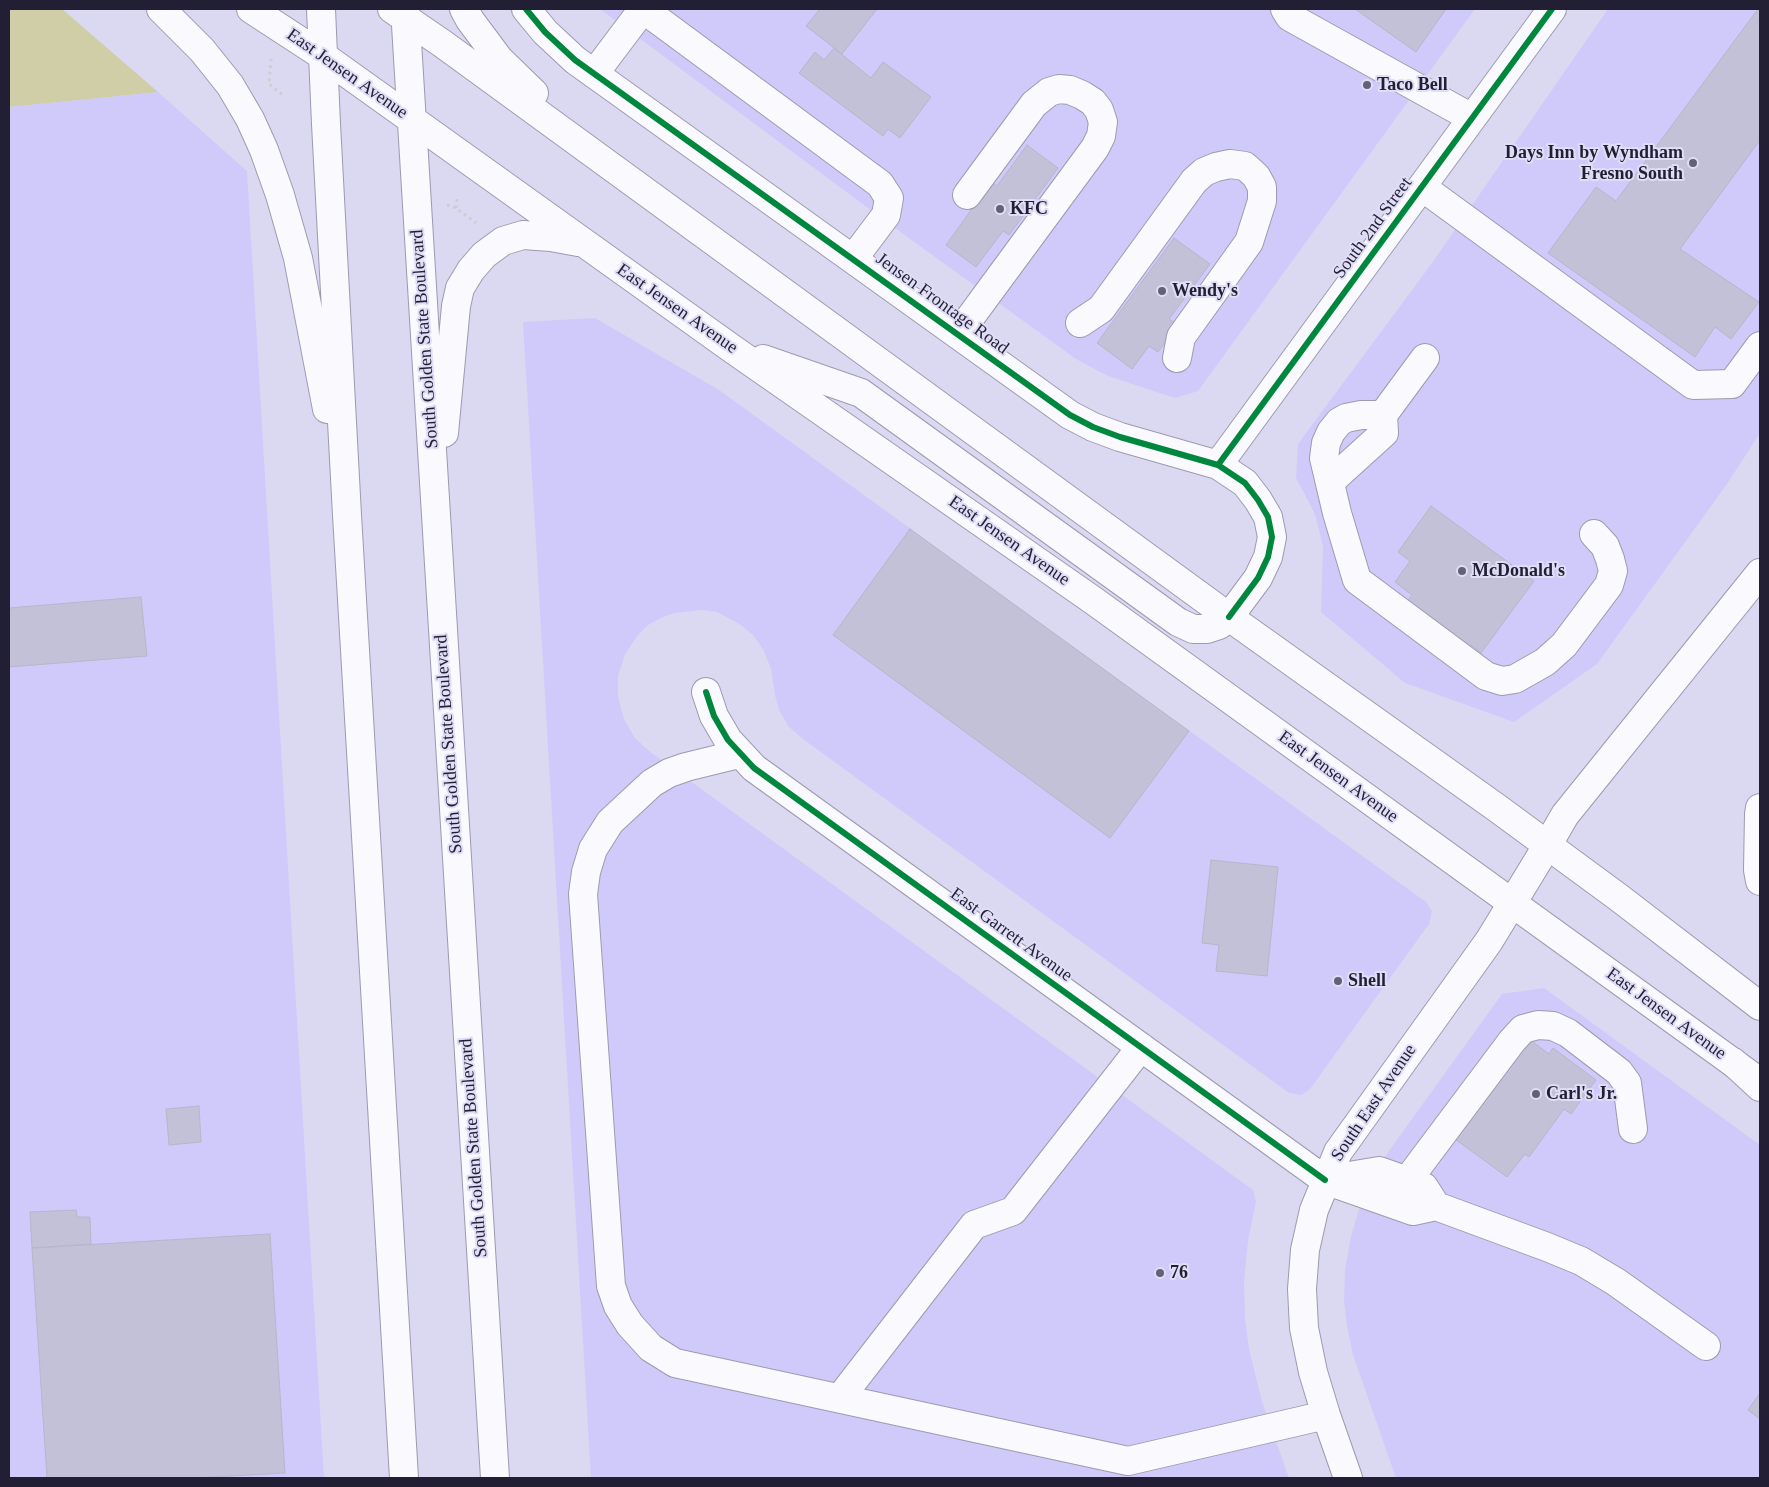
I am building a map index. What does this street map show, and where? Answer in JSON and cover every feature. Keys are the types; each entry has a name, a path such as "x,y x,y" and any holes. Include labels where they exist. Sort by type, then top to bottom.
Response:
{"main road":[{"path":"161,9 202,50 230,85 250,118 264,150 280,194 298,258 347,515"},
{"name":"East Jensen Avenue","path":"251,9 323,56 731,348 1094,600 1760,1083"},
{"path":"321,9 347,515 404,1478"},
{"path":"464,9 499,59 552,111 631,181"},
{"name":"Jensen Frontage Road","path":"526,9 545,32 575,60 1070,415 1120,437 1218,465 1245,483 1268,517 1272,536 1268,557 1258,578 1229,617"},
{"path":"594,74 643,9 880,184 889,198 886,214 853,258"},
{"path":"1285,9 1290,17 1472,118"},
{"name":"South 2nd Street","path":"1218,465 1552,9"},
{"path":"401,12 1229,617 1497,808 1546,846 1618,897 1760,1006"},
{"name":"South Golden State Boulevard","path":"401,12 411,118 495,1478"},
{"path":"958,334 1095,148 1101,136 1103,122 1099,110 1093,102 1070,90 1049,92 1034,104 968,195"},
{"path":"1080,323 1101,309 1194,181 1204,172 1216,167 1230,164 1245,166 1256,176 1262,188 1262,201 1249,242 1181,337 1177,358"},
{"path":"1422,186 1692,385 1732,384 1760,346"},
{"path":"436,524 456,306 460,288 471,270 484,255 503,241 523,236 551,237 584,244"},
{"path":"731,348 861,393 1178,622 1193,629 1206,629 1218,625 1229,617"},
{"path":"1330,482 1384,433 1383,415 1425,358"},
{"path":"1383,415 1361,415 1346,418 1339,422 1331,432 1326,443 1324,458 1337,513 1357,580 1486,676 1502,681 1515,679 1545,662 1564,645 1609,585 1613,571 1605,546 1594,534"},
{"name":"South East Avenue","path":"1348,1478 1313,1372 1304,1328 1302,1289 1305,1250 1314,1210 1325,1180 1338,1152 1489,941 1565,815 1760,574"},
{"name":"East Garrett Avenue","path":"706,692 714,716 728,740 754,768 1325,1180 1412,1211 1436,1206"},
{"path":"739,754 686,767 669,773 652,783 610,822 593,848 586,872 584,894 611,1286 618,1306 630,1325 651,1348 675,1363 1128,1461 1326,1415"},
{"path":"1760,808 1758,870 1760,881"},
{"path":"1407,1181 1512,1041 1523,1030 1538,1026 1553,1026 1568,1033 1619,1072 1627,1083 1633,1129"},
{"path":"840,1398 974,1226 1013,1211 1141,1047"},
{"path":"1733,1062 1760,1087"},
{"path":"1325,1180 1379,1171 1424,1187 1436,1206 1547,1246 1581,1261 1608,1276 1706,1346"}],"path":[{"path":"271,52 269,84 284,96"},
{"path":"456,208 457,198"},
{"path":"444,204 456,208 477,224"}],"shaded area":[{"path":"600,9 1475,9 1198,391 1175,398 1108,376 1076,359 895,228"},
{"path":"1608,9 1760,9 1760,433 1727,484 1597,664 1514,722 1405,683 1321,612 1323,546 1315,514 1296,478 1298,444 1432,263"},
{"path":"158,92 247,171 324,1478 9,1478 9,107"},
{"path":"595,318 719,390 1426,902 1432,911 1429,924 1310,1089 1301,1095 1289,1093 803,739 788,726 779,710 771,669 764,651 754,636 741,625 717,612 702,610 674,613 661,618 648,625 638,635 625,654 618,676 618,697 624,719 634,737 649,751 1253,1190 1256,1202 1248,1240 1244,1282 1245,1319 1249,1349 1262,1402 1289,1478 591,1478 523,322"},
{"path":"1544,988 1760,1145 1760,1478 1396,1478 1353,1355 1347,1326 1344,1300 1345,1270 1351,1236 1361,1203 1375,1173 1502,994"}],"green space":[{"path":"9,9 62,9 158,92 9,107"}],"building":[{"path":"820,9 877,9 842,54 806,26"},
{"name":"Taco Bell","path":"1355,9 1446,9 1416,52"},
{"name":"Days Inn by Wyndham Fresno South","path":"1758,9 1760,9 1760,140 1680,249 1759,302 1731,339 1715,327 1695,357 1548,253 1596,187 1616,201"},
{"path":"834,48 871,78 883,62 931,97 900,138 888,129 883,136 799,73 815,52 824,60"},
{"name":"KFC","path":"1027,145 1058,168 1009,235 1003,231 976,267 946,245 991,182 997,186"},
{"name":"Wendy's","path":"1174,238 1210,264 1169,319 1178,325 1158,352 1149,346 1132,369 1097,343"},
{"name":"McDonald's","path":"1431,506 1534,581 1481,653 1471,645 1465,654 1402,608 1412,595 1395,582 1410,561 1398,552"},
{"path":"910,529 1189,731 1110,838 833,635"},
{"path":"141,597 147,656 9,667 9,608"},
{"path":"1211,860 1278,867 1267,976 1216,971 1219,945 1202,943"},
{"name":"Carl's Jr.","path":"1529,1039 1549,1054 1553,1048 1596,1080 1571,1114 1564,1109 1529,1157 1525,1154 1507,1177 1455,1139"},
{"path":"199,1106 201,1142 169,1145 166,1109"},
{"path":"76,1210 77,1217 90,1217 91,1244 32,1248 30,1212"},
{"path":"270,1234 285,1473 195,1478 47,1478 32,1248"},
{"path":"1760,1393 1760,1419 1748,1410"}],"cycle path":[{"path":"526,9 545,32 575,60 1070,415 1093,427 1120,437 1218,465 1245,483 1268,517 1272,537 1268,557 1258,578 1229,617"},
{"path":"1218,465 1552,9"},
{"path":"706,692 714,716 728,740 754,768 1325,1180"}],"place":[{"name":"Taco Bell","path":"1367,85"},
{"name":"Days Inn by Wyndham Fresno South","path":"1693,163"},
{"name":"KFC","path":"1000,209"},
{"name":"Wendy's","path":"1162,291"},
{"name":"McDonald's","path":"1462,571"},
{"name":"Shell","path":"1338,981"},
{"name":"Carl's Jr.","path":"1536,1094"},
{"name":"76","path":"1160,1273"}]}
